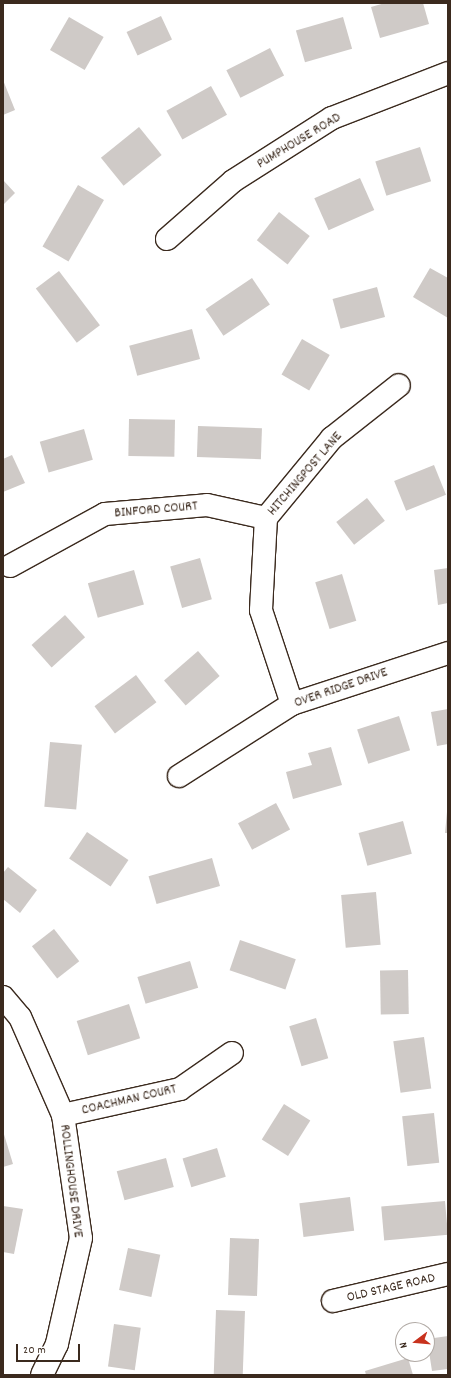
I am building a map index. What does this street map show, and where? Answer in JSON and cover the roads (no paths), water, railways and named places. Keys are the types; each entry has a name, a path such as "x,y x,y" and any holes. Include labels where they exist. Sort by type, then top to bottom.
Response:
{"street":[{"name":"PUMPHOUSE ROAD","path":"167,239 233,182 332,118 448,73"},
{"name":"HITCHINGPOST LANE","path":"292,704 261,610 266,518 332,438 399,385"},
{"name":"BINFORD COURT","path":"10,566 105,514 207,505 266,518"},
{"name":"OVER RIDGE DRIVE","path":"178,776 292,704 448,653"},
{"name":"ROLLINGHOUSE DRIVE","path":"3,996 20,1017 63,1115 81,1238 57,1344 42,1375"},
{"name":"COACHMAN COURT","path":"63,1115 180,1089 232,1053"},
{"name":"OLD STAGE ROAD","path":"333,1301 448,1274"}]}
